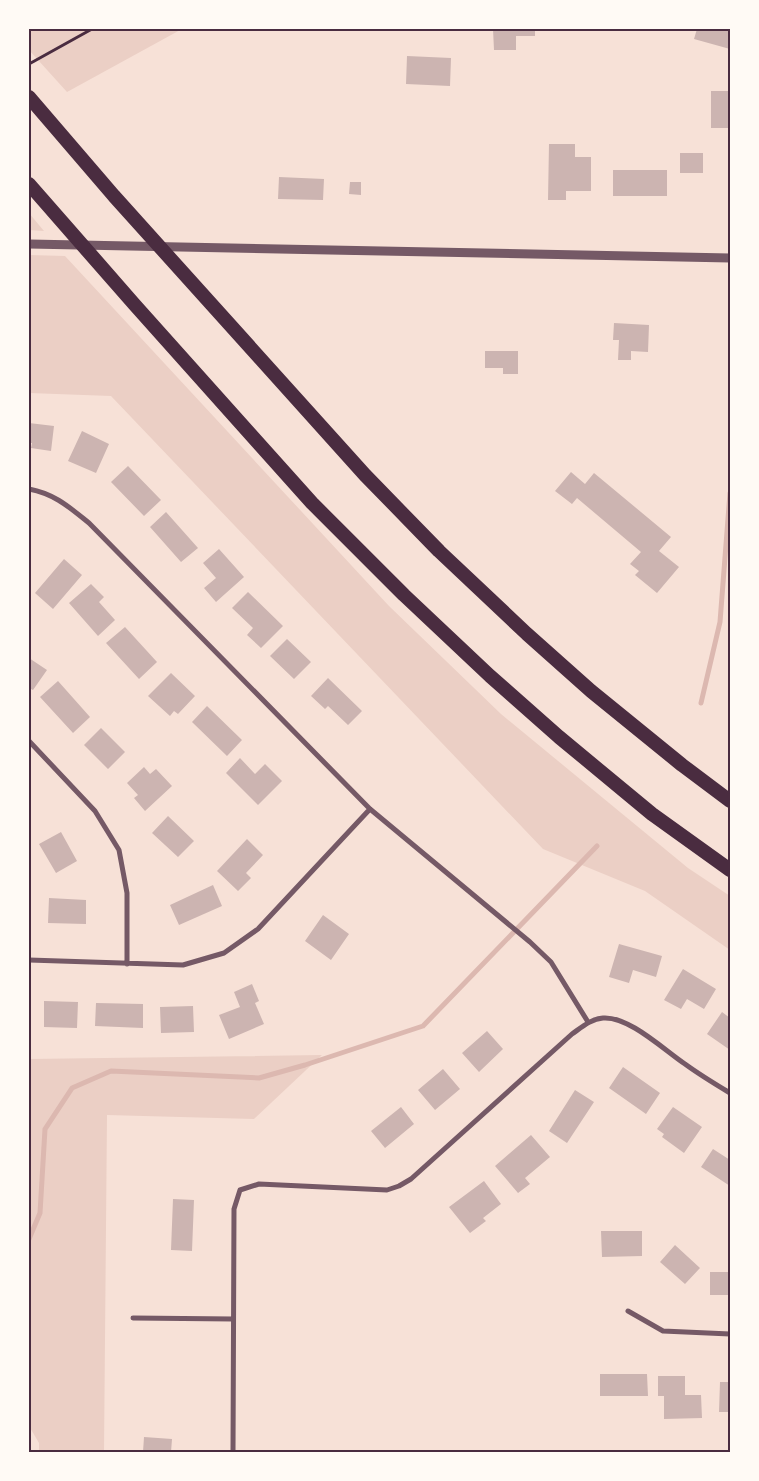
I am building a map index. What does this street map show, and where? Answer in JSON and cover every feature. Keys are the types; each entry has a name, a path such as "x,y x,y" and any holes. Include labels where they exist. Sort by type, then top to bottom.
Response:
{"highway":[{"path":"29,97 114,196 365,475 527,634 591,691 682,765 730,801"},
{"path":"29,184 312,503 404,595 490,676 559,737 652,814 730,870"}],"street":[{"path":"29,244 730,258"},
{"path":"29,489 62,501 89,523 370,809 530,942 551,962 588,1022"},
{"path":"29,741 95,811 119,850 127,893 127,964"},
{"path":"29,960 183,965 224,953 258,929 370,809"},
{"path":"233,1452 234,1209 240,1190 259,1184 387,1190 400,1186 411,1179 572,1034 588,1022 602,1018 616,1019 632,1026 686,1065 730,1093"},
{"path":"628,1310 663,1331 730,1334"},
{"path":"133,1318 233,1319"}],"path":[{"path":"29,64 92,29"}],"shaded area":[{"path":"29,29 182,29 67,92 29,50"},
{"path":"29,213 44,231 29,230"},
{"path":"29,255 65,256 389,606 501,714 688,868 730,896 730,950 645,891 543,849 111,396 29,393"},
{"path":"322,1055 254,1119 107,1115 104,1452 39,1452 39,1443 29,1426 29,1059"}],"building":[{"path":"493,29 535,29 535,36 516,36 516,50 494,50"},
{"path":"697,29 730,29 730,49 694,39"},
{"path":"407,56 451,58 450,86 406,84"},
{"path":"711,91 730,91 730,128 711,128"},
{"path":"549,144 575,144 575,157 591,157 591,191 566,191 566,200 548,200"},
{"path":"680,153 703,153 703,173 680,173"},
{"path":"613,170 667,170 667,196 613,196"},
{"path":"279,177 324,179 323,200 278,199"},
{"path":"350,182 361,182 361,195 349,194"},
{"path":"614,323 649,325 648,352 631,351 631,360 618,360 619,340 613,340"},
{"path":"485,351 518,351 518,374 503,374 503,368 485,368"},
{"path":"29,423 54,426 51,451 31,448 32,443 29,443"},
{"path":"82,431 109,444 96,473 68,461"},
{"path":"128,466 161,500 144,516 111,482"},
{"path":"571,472 585,484 594,473 671,537 659,551 679,567 657,593 635,575 639,571 630,564 641,552 577,498 572,504 555,491"},
{"path":"166,512 198,548 181,562 150,527"},
{"path":"219,549 244,577 216,602 204,588 216,578 203,563"},
{"path":"64,559 82,575 53,609 35,593"},
{"path":"91,584 104,597 99,602 115,620 98,636 69,603"},
{"path":"248,592 283,626 261,648 247,635 253,628 232,608"},
{"path":"125,627 157,662 139,679 106,643"},
{"path":"287,639 311,662 294,679 270,656"},
{"path":"29,658 47,670 33,690 29,688"},
{"path":"171,673 195,696 178,714 174,711 170,716 148,696"},
{"path":"328,678 362,711 348,725 328,706 325,709 311,696"},
{"path":"58,681 90,717 73,733 40,697"},
{"path":"207,706 242,740 227,756 192,722"},
{"path":"101,728 125,752 108,769 84,745"},
{"path":"240,758 255,774 265,764 282,781 258,805 226,773"},
{"path":"144,767 150,774 156,769 172,786 145,811 134,798 138,795 127,783"},
{"path":"168,816 194,841 178,857 152,833"},
{"path":"61,832 77,861 56,873 39,844"},
{"path":"247,839 263,855 246,873 251,878 238,891 217,871"},
{"path":"213,885 222,906 179,925 170,905"},
{"path":"49,898 86,900 86,924 48,923"},
{"path":"323,915 349,934 331,960 305,941"},
{"path":"619,944 662,956 656,977 633,970 629,983 609,977"},
{"path":"683,969 716,989 704,1009 687,999 681,1009 664,1000"},
{"path":"252,984 259,1001 255,1003 264,1024 229,1039 219,1015 240,1007 234,992"},
{"path":"44,1001 78,1002 77,1028 44,1027"},
{"path":"96,1003 143,1004 143,1028 95,1026"},
{"path":"193,1006 194,1032 161,1033 160,1007"},
{"path":"722,1012 730,1018 730,1050 707,1034"},
{"path":"487,1031 503,1049 479,1072 462,1053"},
{"path":"623,1067 660,1093 646,1114 609,1088"},
{"path":"443,1069 460,1089 435,1110 418,1090"},
{"path":"575,1090 594,1102 567,1143 549,1131"},
{"path":"401,1107 414,1124 385,1148 371,1131"},
{"path":"673,1107 702,1127 684,1153 662,1137 664,1134 657,1129"},
{"path":"531,1135 550,1157 525,1178 530,1184 518,1193 495,1166"},
{"path":"713,1149 730,1160 730,1186 701,1167"},
{"path":"484,1181 501,1204 483,1218 486,1221 470,1233 449,1207"},
{"path":"173,1199 194,1200 192,1251 171,1250"},
{"path":"601,1231 642,1231 642,1256 602,1257"},
{"path":"675,1245 700,1268 685,1284 660,1262"},
{"path":"710,1272 730,1272 730,1295 710,1295"},
{"path":"600,1374 647,1374 648,1396 600,1396"},
{"path":"658,1376 685,1376 685,1395 701,1395 702,1418 664,1419 664,1396 658,1396"},
{"path":"720,1382 730,1382 730,1412 719,1412"},
{"path":"144,1437 172,1439 171,1452 143,1452"}],"waterway":[{"path":"701,703 720,622 730,493"},
{"path":"29,1239 40,1213 45,1129 72,1088 111,1071 259,1078 305,1065 423,1026 597,846"}]}
